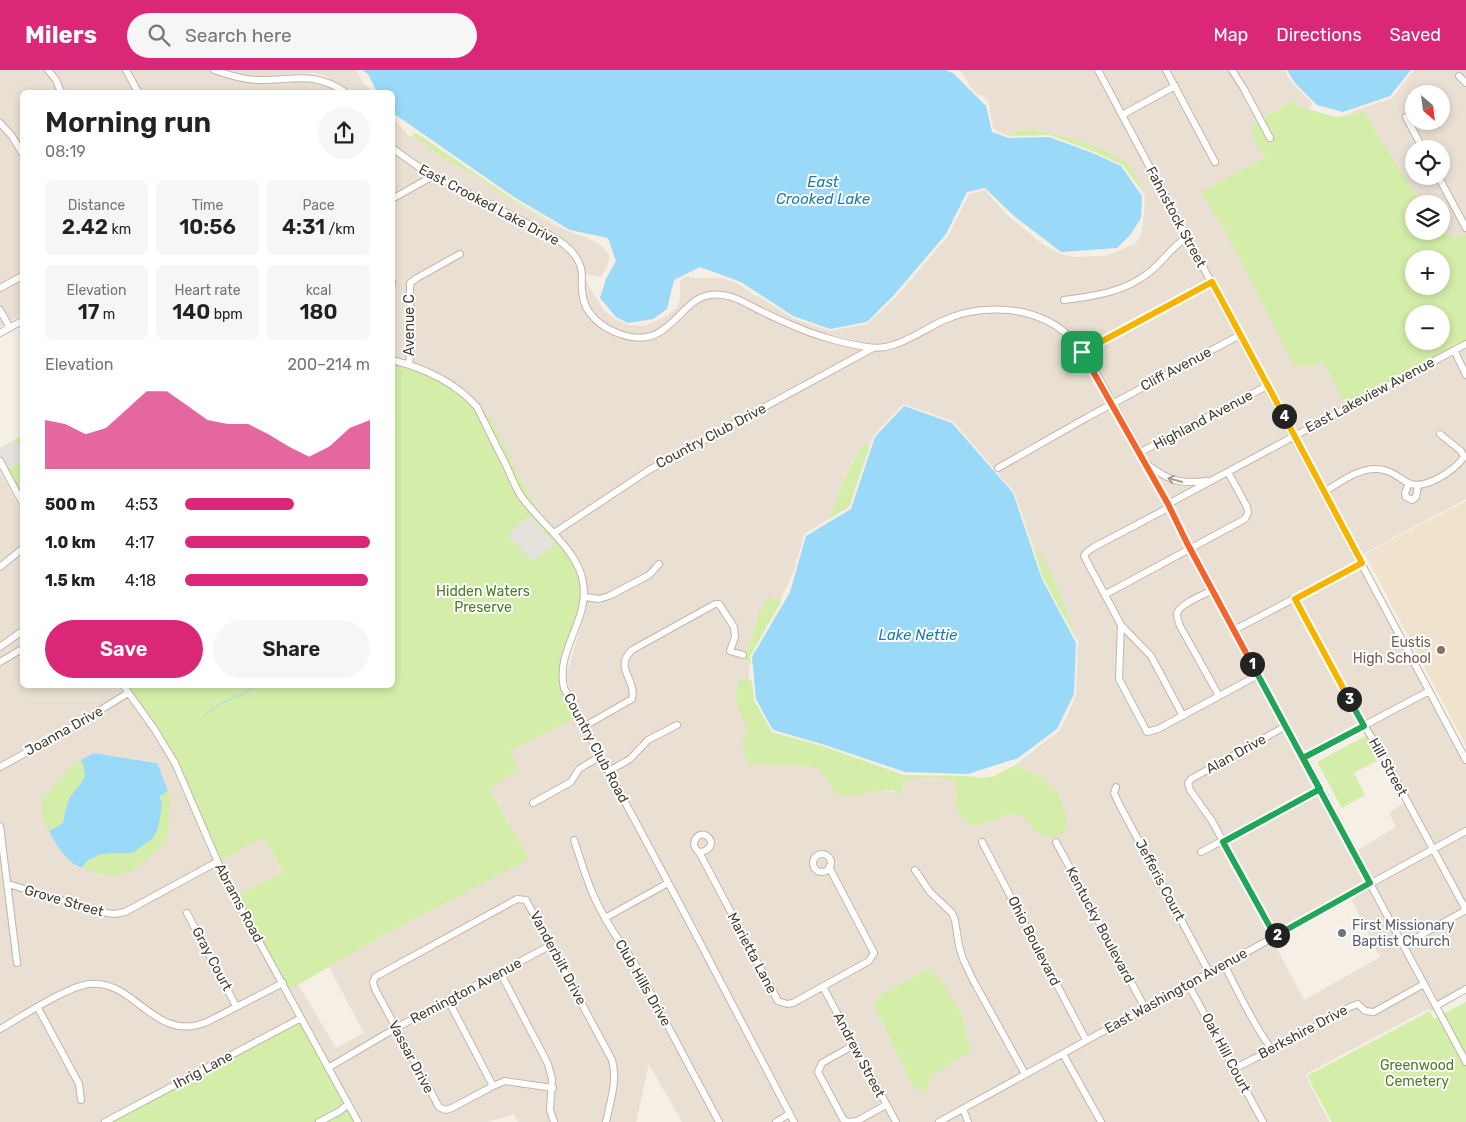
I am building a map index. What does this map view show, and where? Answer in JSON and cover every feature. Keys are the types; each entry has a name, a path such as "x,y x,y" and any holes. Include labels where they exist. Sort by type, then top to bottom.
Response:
{"street":[{"path":"48,70 56,80 60,90"},
{"path":"126,70 138,90"},
{"path":"214,70 256,80 313,76 324,79 342,90"},
{"name":"Fahnstock Street","path":"1098,70 1466,760"},
{"path":"1166,70 1215,162"},
{"path":"1232,70 1270,138"},
{"path":"1459,76 1466,83"},
{"path":"1122,115 1175,86"},
{"path":"0,123 12,136 20,150"},
{"name":"East Crooked Lake Drive","path":"395,150 433,176 548,234 562,244 575,256 581,266 582,297 591,314 598,323 614,332 635,338 657,333 675,321 696,300 704,296 724,295 735,298 796,327 873,348 899,343 940,322 965,313 997,309 1030,315 1049,322 1070,337 1082,352 1169,506 1466,1062"},
{"path":"395,197 433,176"},
{"path":"1443,185 1466,228"},
{"path":"1064,300 1095,296 1118,290 1148,273 1173,247 1187,237"},
{"name":"Avenue C","path":"409,365 411,340 409,285 413,280 460,254"},
{"path":"0,288 20,277"},
{"path":"1082,352 1212,282"},
{"path":"0,310 10,328"},
{"path":"0,333 20,322"},
{"name":"Cliff Avenue","path":"998,468 1047,439 1240,335"},
{"name":"East Lakeview Avenue","path":"1106,594 1084,556 1094,547 1169,506 1211,480 1466,344"},
{"name":"Country Club Drive","path":"554,533 649,470 873,348"},
{"path":"1454,350 1466,375"},
{"name":"Country Club Road","path":"395,361 440,378 468,397 477,407 520,494 568,550 581,573 585,597 581,616 562,664 564,688 794,1122"},
{"name":"Highland Avenue","path":"1140,454 1267,386"},
{"path":"1324,492 1356,474 1370,469 1387,471 1409,483 1418,485 1437,479 1464,458 1465,455 1440,434"},
{"path":"0,461 20,498"},
{"name":"East Crooked Lake Drive","path":"1145,463 1163,475 1177,481 1191,483 1211,480"},
{"path":"1183,716 1151,656 1121,625 1106,594 1243,521 1247,516 1246,507 1228,472"},
{"path":"1409,483 1405,493 1406,497 1412,500 1416,496 1418,485"},
{"path":"0,567 20,551"},
{"path":"1234,630 1362,563"},
{"path":"585,597 599,599 609,596 648,575 658,564"},
{"path":"1213,590 1181,606 1177,616 1180,626 1219,696"},
{"name":"Hill Street","path":"1295,599 1466,910"},
{"path":"585,726 632,699 632,687 624,665 626,657 632,650 714,604 720,604 734,627 735,637 730,651 743,654"},
{"path":"1121,625 1119,679 1146,731 1151,732 1158,729 1258,675"},
{"path":"0,647 20,632"},
{"path":"0,662 20,649"},
{"name":"Abrams Road","path":"125,688 155,730 175,763 217,862 358,1122"},
{"path":"1303,758 1429,690"},
{"name":"Joanna Drive","path":"0,767 86,720 128,693"},
{"path":"609,771 630,759 648,740 677,724"},
{"name":"Alan Drive","path":"1223,842 1212,821 1190,790 1188,783 1191,779 1286,726"},
{"path":"533,803 571,782 579,769 601,756"},
{"name":"Jefferis Court","path":"1116,786 1114,793 1119,804 1209,972"},
{"path":"1201,852 1320,789"},
{"path":"0,826 17,963"},
{"name":"East Washington Avenue","path":"939,1122 1466,831"},
{"name":"Club Hills Drive","path":"574,840 592,893 621,945 635,964 719,1122"},
{"name":"Ohio Boulevard","path":"982,842 1086,1040"},
{"name":"Kentucky Boulevard","path":"1056,842 1145,1008"},
{"path":"1223,842 1275,936"},
{"name":"Marietta Lane","path":"699,852 778,1001 787,1004 793,1003 869,961 874,952 829,867"},
{"name":"Grove Street","path":"8,884 100,912 121,914 217,862"},
{"path":"915,870 930,892 952,912 956,920 959,946 969,973 1025,1074"},
{"path":"605,918 668,883"},
{"name":"Vanderbilt Drive","path":"374,978 378,974 520,898 529,902 612,1060 615,1081 606,1122"},
{"path":"1403,945 1466,910"},
{"name":"Gray Court","path":"187,913 236,1006"},
{"name":"Remington Avenue","path":"328,1068 396,1028 551,945"},
{"path":"1224,964 1267,1045 1273,1049"},
{"path":"500,972 548,1064 553,1088 550,1110 554,1122"},
{"name":"Vassar Drive","path":"374,978 374,989 436,1104 442,1109 452,1108 493,1086 509,1081 553,1088"},
{"path":"0,1029 76,987 93,984 114,989 136,1002 163,1022 178,1027 199,1025 283,984"},
{"name":"Oak Hill Court","path":"1188,984 1263,1122"},
{"name":"Berkshire Drive","path":"1234,1069 1277,1048 1350,1007 1358,1004 1365,1011 1374,1012 1424,984"},
{"name":"Andrew Street","path":"823,987 896,1122"},
{"path":"1436,1006 1466,989"},
{"path":"448,1000 493,1086"},
{"path":"38,1008 79,1084 81,1100"},
{"name":"Ihrig Lane","path":"105,1122 301,1018"},
{"path":"854,1045 822,1063 818,1072 843,1119 849,1122 857,1121 886,1105"},
{"path":"1063,1054 1101,1122"},
{"path":"319,1122 340,1111 348,1104"},
{"path":"963,1109 968,1122"},
{"path":"776,1122 789,1114"}],"shaded area":[{"path":"0,70 123,70 134,90 20,90 20,316 0,327"},
{"path":"129,70 208,70 226,77 313,79 337,90 140,90"},
{"path":"222,70 356,70 364,84 371,90 346,90 325,76 313,73 256,77 243,76"},
{"path":"959,70 1284,70 1293,84 1312,103 1309,110 1297,106 1294,99 1264,118 1265,158 1201,192 1225,231 1322,362 1345,403 1358,399 1210,478 1190,480 1171,476 1146,461 1071,335 1013,308 997,306 964,311 898,340 872,345 806,328 736,295 712,292 703,293 695,298 673,319 656,331 635,335 625,334 608,327 593,313 585,296 585,277 605,311 615,319 628,325 645,326 668,315 677,307 680,300 680,280 688,276 695,278 723,278 737,283 792,318 830,331 867,324 896,297 948,236 969,194 985,190 1006,214 1042,244 1061,254 1073,257 1105,256 1135,244 1142,232 1145,197 1129,165 1047,132 1035,130 1017,131 1009,136 996,131 993,127 988,101 970,87"},
{"path":"1414,70 1466,70 1466,235 1453,238 1450,237 1450,195 1416,195 1409,185 1450,185 1450,140 1405,140 1405,178 1364,111 1347,116 1353,111 1392,98"},
{"path":"395,120 409,136 423,141 433,152 471,173 493,190 558,227 592,240 602,246 609,255 608,265 601,277 587,274 585,277 585,273 564,242 424,168 395,146"},
{"path":"395,153 422,172 547,236 561,246 573,258 578,267 589,315 597,325 613,335 635,340 658,336 676,324 697,302 705,299 724,298 735,300 761,314 865,350 647,467 554,530 543,518 480,407 470,395 441,376 395,358"},
{"path":"997,312 1030,317 1048,325 1069,339 1081,353 1166,505 1367,882 934,1122 797,1122 571,695 566,676 586,609 587,590 585,578 578,560 558,534 650,472 874,351 900,345 941,325 966,316","holes":["903,404 953,421 1014,492 1033,546 1050,575 1078,642 1076,695 1066,718 1059,731 1015,765 1043,778 1039,834 1026,819 1016,814 1003,815 986,824 955,799 957,789 952,778 949,780 938,777 905,780 901,795 880,790 868,793 836,794 821,771 807,766 761,764 742,742 748,728 740,679 749,680 749,667 751,664 741,659 753,635 758,614 781,599 795,568 796,564 794,563 798,557 804,534 827,520 834,511 841,485 852,462 863,446 870,445 874,435","929,968 971,1051 931,1076 926,1090 883,1025 873,1003 881,995"]},
{"path":"1466,347 1466,499 1363,554 1368,567 1466,752 1466,993 1439,1007 1189,542 1171,505","holes":["1368,729 1408,800 1389,813 1396,827 1358,850 1311,760"]},
{"path":"16,440 20,449 20,462 8,469 0,449"},
{"path":"0,472 20,508 20,688 122,688 153,731 173,764 214,862 299,1018 110,1122 0,1122","holes":["94,753 156,762 171,801 102,875 75,866"]},
{"path":"1152,472 1161,478 1177,484 1196,485 1169,500"},
{"name":"Eustis High School","path":"1466,501 1466,746 1365,554"},
{"path":"530,516 555,544 532,562 508,534"},
{"path":"576,717 683,915 791,1122 682,1122 649,1064 636,1122 518,1122 514,1114 488,1122 361,1122 289,990 298,984 336,1048 364,1033 329,967 384,935 511,826 489,788 511,750"},
{"path":"263,838 283,873 237,896 219,861"},
{"path":"1369,887 1435,1010 1428,1009 1306,1074 1329,1122 945,1122 1273,941 1304,1000 1380,957 1351,899 1307,922"}],"green space":[{"path":"1294,99 1297,106 1336,117 1364,111 1405,178 1405,185 1409,185 1416,195 1405,195 1405,240 1450,240 1450,236 1466,235 1466,341 1450,350 1450,305 1405,305 1405,350 1449,350 1358,399 1345,403 1322,362 1296,368 1225,231 1201,192 1265,158 1254,140 1252,132 1256,121"},
{"path":"1035,130 1085,143 1122,159 1131,168 1143,193 1123,165 1095,152 1050,135 1009,136 1017,131"},
{"path":"414,134 418,134 513,199 566,230 493,190 480,178 441,157 421,141 411,137"},
{"name":"Hidden Waters Preserve","path":"395,364 437,380 467,400 475,409 517,495 571,558 581,580 582,596 579,612 559,667 561,687 576,718 511,750 518,771 489,788 529,859 384,935 289,990 237,896 283,872 263,838 219,861 177,762 128,688 395,688"},
{"path":"480,407 491,419 518,474 543,518 522,493"},
{"path":"20,437 20,493 0,455 0,448"},
{"path":"863,445 870,445 849,507 827,520 854,459"},
{"path":"1033,546 1053,578 1078,642 1043,578"},
{"path":"769,596 777,600 781,599 781,602 750,656 751,663 741,659 753,635 758,614"},
{"path":"740,678 752,681 754,700 772,732 822,746 904,775 982,778 994,776 1015,765 1043,778 1058,794 1067,819 1064,832 1054,837 1042,835 1023,817 1015,814 1002,816 981,825 968,823 962,818 957,808 956,787 952,778 949,780 938,777 905,780 902,796 890,790 883,790 846,796 836,794 821,771 807,766 746,764 742,742 748,728 741,717 735,697"},
{"path":"1367,735 1380,759 1354,773 1365,795 1342,808 1317,762"},
{"path":"81,760 85,772 83,780 69,799 63,823 49,831 42,816 42,800 69,768"},
{"path":"168,791 171,801 167,841 149,858 136,868 121,875 101,874 82,868 87,861 101,854 119,854 158,828 162,805 160,795"},
{"path":"929,968 943,984 960,1011 971,1051 931,1076 926,1090 920,1092 910,1081 873,1003 881,995"},
{"name":"Greenwood Cemetery","path":"1466,1002 1466,1122 1332,1122 1307,1076 1430,1011 1434,1019"},
{"path":"299,1018 355,1122 110,1122"}],"water":[{"name":"East Crooked Lake","path":"362,70 946,70 954,74 986,106 992,132 1009,138 1049,137 1121,166 1142,196 1141,218 1131,234 1117,248 1061,252 1014,216 985,188 967,192 946,234 894,295 867,322 830,329 793,316 741,282 700,267 674,280 667,309 653,319 628,323 616,317 600,298 606,279 616,261 608,238 570,230 514,197 395,114 395,90 376,90 368,74"},
{"path":"1287,70 1411,70 1390,96 1343,112 1317,105 1295,83"},
{"name":"Lake Nettie","path":"904,406 952,423 1013,493 1042,579 1076,643 1074,694 1057,729 1018,758 968,774 905,772 822,744 773,730 756,699 752,657 790,592 806,536 851,509 875,437"},
{"path":"94,753 157,763 168,791 160,796 162,805 158,828 153,838 133,853 101,854 87,861 82,868 67,858 49,831 63,823 69,799 83,780 85,772 81,760"}],"waterway":[{"path":"204,717 211,710 252,688"}],"place":[{"name":"Eustis High School","path":"1441,650"},
{"name":"First Missionary Baptist Church","path":"1342,933"}],"route":[{"path":"1082,352 1094,369 1168,504 1187,543 1213,590 1258,675 1303,758 1346,837 1370,883 1275,936 1223,842 1320,789 1303,758 1364,726 1295,599 1362,563 1212,282 1082,352"}]}
